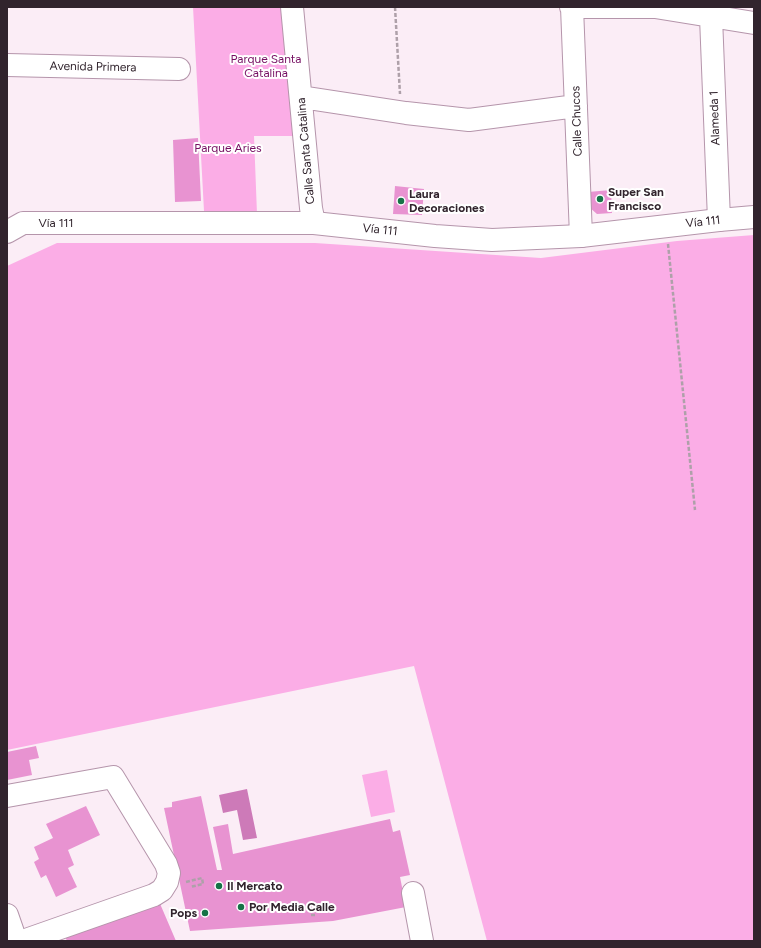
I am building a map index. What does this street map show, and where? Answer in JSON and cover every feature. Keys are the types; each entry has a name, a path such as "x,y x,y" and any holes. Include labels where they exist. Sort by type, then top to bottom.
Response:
{"street":[{"name":"Calle Santa Catalina","path":"292,7 311,208 314,223"},
{"path":"572,7 655,7 754,23"},
{"name":"Calle Chucos","path":"572,7 581,236"},
{"name":"Alameda 1","path":"711,17 719,220"},
{"name":"Avenida Primera","path":"7,65 179,69"},
{"path":"301,97 401,112 470,120 576,106"},
{"name":"Vía 111","path":"12,226 314,223 435,236 492,240 581,236 754,217"},
{"path":"7,796 113,777 166,864 169,873 167,882 162,890 154,895 23,941"},
{"path":"413,893 422,941"},
{"path":"7,915 16,941"}],"path":[{"path":"395,7 401,112"},
{"path":"666,226 695,510"},
{"path":"186,882 202,878 203,884 190,886"},
{"path":"311,915 317,915"}],"green space":[{"name":"Parque Aries","path":"193,7 281,7 296,136 254,136 257,214 204,211"},
{"path":"754,235 754,941 487,941 414,666 7,750 7,266 57,243 315,243 541,258 677,241"},
{"path":"387,770 395,812 371,817 362,775"}],"shaded area":[{"path":"247,789 257,838 243,840 237,810 223,813 219,795"}],"building":[{"path":"198,138 201,201 175,202 173,140"},
{"path":"395,186 424,189 422,215 393,214"},
{"name":"Super San Francisco","path":"611,190 612,213 597,214 589,207 588,192"},
{"path":"36,746 39,758 29,760 32,775 7,780 7,752"},
{"path":"201,796 217,870 222,870 213,827 228,824 233,854 390,819 393,832 400,830 410,875 400,877 406,907 333,921 190,931 164,808 172,807 172,802"},
{"path":"86,806 100,835 68,850 74,865 68,868 77,887 56,897 46,875 41,878 34,862 39,859 34,847 53,838 46,824"},
{"path":"158,899 176,941 67,941 64,934"}],"place":[{"name":"Super San Francisco","path":"600,199"},
{"name":"Laura Decoraciones","path":"401,201"},
{"name":"Il Mercato","path":"219,886"},
{"name":"Por Media Calle","path":"241,907"},
{"name":"Pops","path":"205,913"}],"park label":[{"name":"Parque Santa Catalina","path":"266,66"}]}
